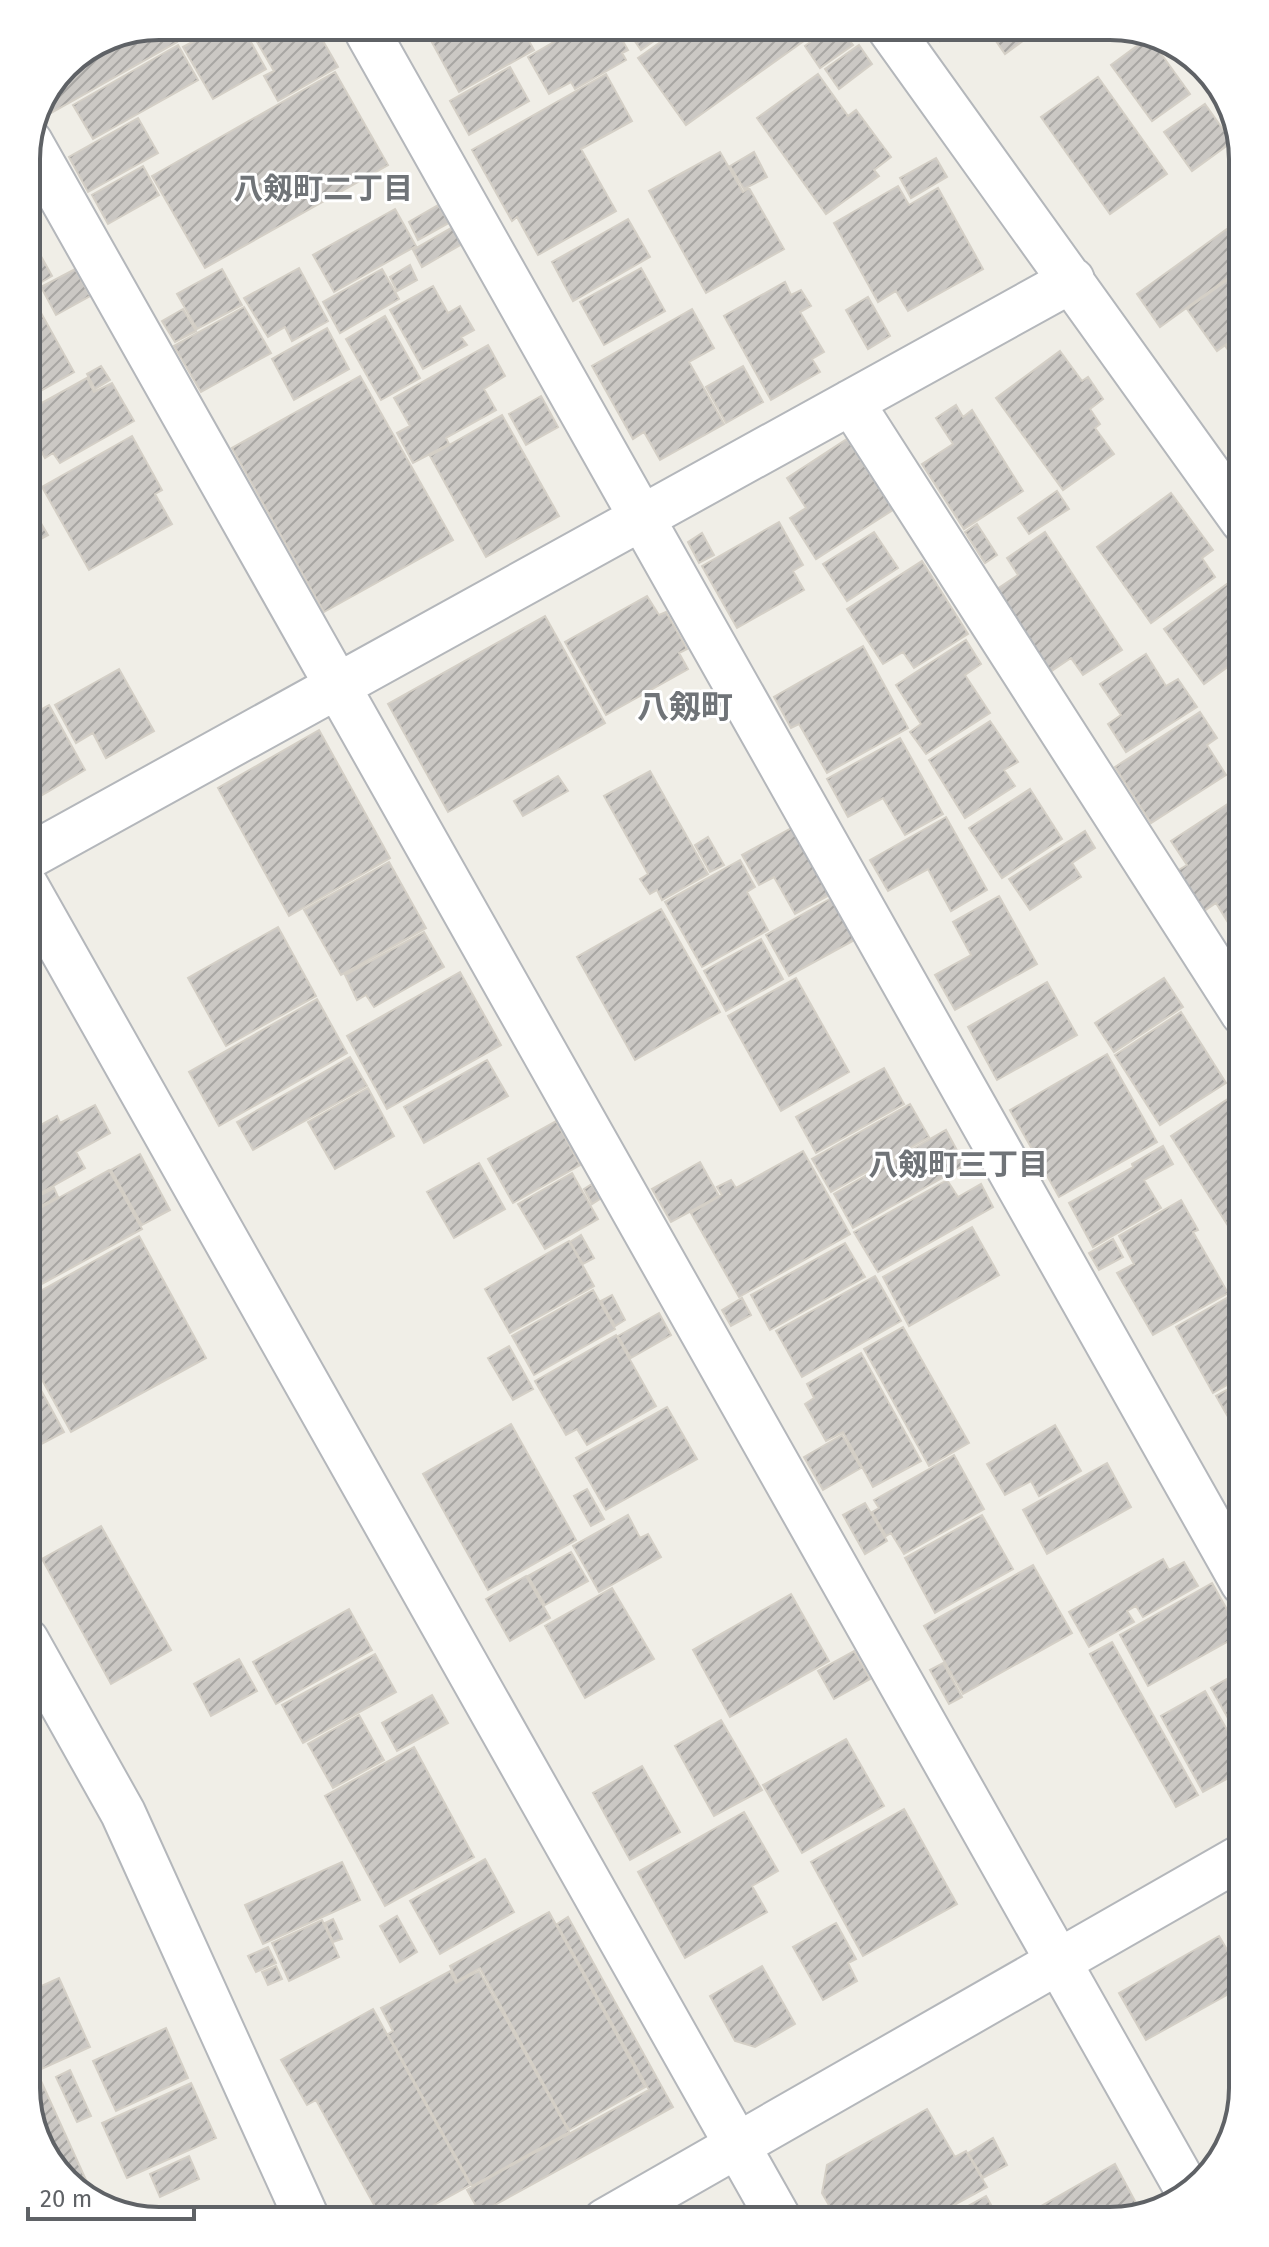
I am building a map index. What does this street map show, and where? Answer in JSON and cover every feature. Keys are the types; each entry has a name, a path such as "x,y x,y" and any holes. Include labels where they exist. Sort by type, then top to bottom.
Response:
{"street":[{"path":"372,40 1229,1558"},
{"path":"898,40 1229,501"},
{"path":"40,160 1183,2181"},
{"path":"40,850 1072,280"},
{"path":"851,402 1229,991"},
{"path":"40,911 772,2207"},
{"path":"40,1665 123,1813 302,2207"},
{"path":"630,2207 1229,1864"}],"building":[{"path":"196,40 250,40 266,69 213,99 183,47"},
{"path":"256,40 322,40 338,67 278,101 264,76 274,71"},
{"path":"431,40 528,40 534,50 459,92"},
{"path":"557,40 622,40 628,50 622,53 626,60 575,89 571,82 549,94 528,57"},
{"path":"634,40 655,40 641,50"},
{"path":"663,40 805,40 686,125 638,58"},
{"path":"813,40 849,40 853,45 820,68 805,46"},
{"path":"995,40 1024,40 1005,54"},
{"path":"136,42 177,42 49,114 65,87 93,60 113,49"},
{"path":"1140,44 1148,46 1158,50 1190,94 1152,121 1111,65"},
{"path":"178,45 198,80 93,139 73,105"},
{"path":"859,45 872,64 839,89 825,69"},
{"path":"510,67 529,101 469,135 450,101"},
{"path":"335,72 388,165 205,268 152,176"},
{"path":"606,74 632,121 581,149 616,211 538,255 517,217 512,221 472,150"},
{"path":"818,74 848,116 856,110 891,157 874,170 879,176 826,214 757,118"},
{"path":"1098,77 1167,174 1110,214 1041,117"},
{"path":"1205,104 1226,134 1228,145 1192,171 1164,132"},
{"path":"138,118 158,153 88,192 69,157"},
{"path":"720,152 743,192 749,188 784,249 706,293 649,191"},
{"path":"754,152 767,177 744,189 730,166"},
{"path":"936,158 947,177 911,198 900,178"},
{"path":"143,166 159,195 108,224 92,195"},
{"path":"898,186 909,205 938,188 983,269 908,311 896,291 878,302 834,223"},
{"path":"438,205 449,223 418,240 409,222"},
{"path":"395,209 416,246 334,292 313,255"},
{"path":"628,219 650,257 573,301 552,262"},
{"path":"453,227 462,244 422,267 413,250"},
{"path":"1227,229 1229,232 1229,277 1160,327 1137,294"},
{"path":"40,254 52,276 40,283"},
{"path":"410,265 417,280 397,291 390,277"},
{"path":"299,268 328,321 292,341 285,327 268,337 244,298"},
{"path":"641,268 665,311 604,345 580,302"},
{"path":"75,269 90,296 56,315 41,287"},
{"path":"222,269 242,305 197,329 177,294"},
{"path":"382,269 399,299 340,333 323,302"},
{"path":"1229,279 1229,342 1217,351 1187,309"},
{"path":"785,282 791,295 801,290 811,306 800,312 824,352 812,359 820,372 771,400 724,316"},
{"path":"433,286 448,313 460,306 474,330 461,337 467,345 423,369 390,310"},
{"path":"868,297 890,336 868,349 846,310"},
{"path":"244,307 271,353 201,392 174,346"},
{"path":"183,309 196,331 175,342 162,321"},
{"path":"692,309 714,348 689,362 724,424 660,460 644,432 633,439 592,366"},
{"path":"40,311 74,372 40,391"},
{"path":"385,316 420,378 381,400 346,339"},
{"path":"327,328 349,369 294,400 272,359"},
{"path":"488,345 505,376 484,389 496,410 446,438 449,444 413,463 397,433 410,426 394,398"},
{"path":"1060,351 1082,381 1088,377 1103,399 1090,409 1100,424 1095,428 1114,454 1063,490 996,398"},
{"path":"101,366 110,380 95,389 87,374"},
{"path":"743,366 763,402 726,423 706,387"},
{"path":"360,376 453,540 324,612 232,448"},
{"path":"87,378 94,392 112,383 134,421 60,463 53,453 45,458 40,449 40,404"},
{"path":"541,396 558,427 526,445 509,414"},
{"path":"956,405 963,417 972,410 1023,491 964,529 922,464 953,444 936,418"},
{"path":"502,415 559,516 486,557 430,456"},
{"path":"132,436 162,490 155,494 172,524 89,570 42,487"},
{"path":"847,439 893,510 816,559 790,518 806,508 787,478"},
{"path":"1057,491 1069,509 1029,534 1018,518"},
{"path":"1171,493 1213,550 1202,558 1215,577 1151,623 1097,547"},
{"path":"40,522 48,535 40,539"},
{"path":"779,522 803,565 793,571 804,590 737,628 702,566"},
{"path":"977,524 997,555 985,563 965,532"},
{"path":"874,532 898,568 847,601 823,564"},
{"path":"1045,532 1122,650 1083,675 1071,658 1050,672 997,589 1018,575 1007,558"},
{"path":"702,533 714,555 699,563 688,542"},
{"path":"922,561 968,634 914,668 903,652 883,664 847,609"},
{"path":"1229,583 1229,666 1204,684 1164,629"},
{"path":"647,596 659,615 666,612 687,649 679,653 688,669 606,715 565,642"},
{"path":"545,616 605,723 448,812 388,704"},
{"path":"966,640 981,664 965,675 990,713 926,754 910,732 921,724 896,685"},
{"path":"863,646 908,728 827,773 799,724 791,728 774,697"},
{"path":"1146,654 1166,686 1178,679 1197,707 1126,752 1108,724 1121,715 1100,684"},
{"path":"119,669 154,731 106,758 93,733 76,743 55,705"},
{"path":"49,705 85,770 40,796 40,710"},
{"path":"1200,712 1217,738 1207,745 1226,775 1151,823 1115,767"},
{"path":"990,721 1018,762 1004,770 1015,786 965,818 929,760"},
{"path":"319,730 390,858 289,916 218,788"},
{"path":"900,738 943,814 905,835 883,798 848,817 827,779"},
{"path":"650,771 708,874 662,900 657,890 650,894 640,879 648,874 604,796"},
{"path":"558,776 568,791 523,816 514,801"},
{"path":"1030,789 1062,839 1002,878 969,828"},
{"path":"1229,803 1229,924 1216,903 1204,911 1177,871 1187,865 1171,841"},
{"path":"946,817 987,890 951,911 928,869 888,891 870,860"},
{"path":"795,826 833,893 795,914 774,877 759,885 742,855"},
{"path":"1085,831 1095,848 1072,863 1081,877 1030,910 1009,879"},
{"path":"708,837 724,865 710,872 695,845"},
{"path":"740,860 755,887 747,892 768,930 702,967 665,902"},
{"path":"389,862 426,928 341,975 304,910"},
{"path":"835,896 858,938 789,976 766,935"},
{"path":"999,896 1037,964 955,1010 935,975 971,955 953,922"},
{"path":"661,909 720,1012 635,1060 577,957"},
{"path":"278,927 316,996 226,1046 188,978"},
{"path":"424,932 444,967 374,1007 366,995 357,1000 345,975"},
{"path":"761,939 783,979 726,1011 704,971"},
{"path":"460,972 501,1045 387,1109 347,1036"},
{"path":"796,978 849,1072 781,1111 728,1016"},
{"path":"1164,978 1183,1007 1114,1052 1095,1023"},
{"path":"1047,982 1077,1035 997,1080 968,1027"},
{"path":"317,999 347,1053 219,1126 189,1072"},
{"path":"1181,1012 1226,1083 1160,1125 1115,1055"},
{"path":"1107,1054 1157,1142 1059,1197 1010,1110"},
{"path":"350,1057 367,1086 253,1150 237,1122"},
{"path":"487,1060 508,1096 424,1143 404,1107"},
{"path":"884,1068 904,1104 816,1153 796,1117"},
{"path":"368,1088 394,1136 335,1169 308,1122"},
{"path":"1229,1098 1229,1227 1171,1136"},
{"path":"910,1104 929,1137 831,1192 812,1159"},
{"path":"95,1105 110,1133 76,1152 85,1168 40,1193 40,1125 57,1116 60,1123"},
{"path":"556,1121 580,1165 513,1203 488,1159"},
{"path":"946,1130 965,1165 853,1228 834,1194"},
{"path":"1163,1146 1173,1164 1144,1180 1161,1208 1093,1247 1069,1203 1133,1167 1132,1164"},
{"path":"803,1151 850,1234 739,1297 691,1213 722,1195 717,1187 731,1180 736,1188"},
{"path":"140,1154 170,1210 142,1225 111,1170"},
{"path":"700,1162 719,1196 671,1222 652,1189"},
{"path":"479,1163 505,1209 454,1238 427,1192"},
{"path":"109,1170 142,1229 42,1284 40,1208"},
{"path":"572,1173 598,1219 545,1249 518,1204"},
{"path":"947,1180 958,1197 981,1184 993,1207 878,1272 854,1232"},
{"path":"592,1184 600,1199 592,1204 584,1189"},
{"path":"54,1188 58,1197 40,1207 40,1196"},
{"path":"1181,1200 1198,1230 1193,1232 1228,1293 1153,1335 1117,1273 1134,1264 1119,1236"},
{"path":"972,1227 999,1275 909,1326 883,1277"},
{"path":"581,1235 594,1258 583,1264 570,1242"},
{"path":"139,1236 206,1358 71,1432 40,1376 40,1291"},
{"path":"1113,1239 1123,1257 1099,1270 1089,1253"},
{"path":"569,1241 594,1286 510,1333 485,1289"},
{"path":"845,1243 865,1277 770,1330 751,1295"},
{"path":"875,1276 901,1321 802,1377 776,1331"},
{"path":"593,1290 615,1329 534,1375 512,1336"},
{"path":"612,1295 625,1320 615,1326 601,1301"},
{"path":"1229,1297 1229,1384 1213,1393 1176,1327"},
{"path":"742,1298 751,1315 731,1326 722,1310"},
{"path":"659,1313 671,1335 631,1358 618,1336"},
{"path":"903,1327 969,1443 929,1466 864,1349"},
{"path":"616,1335 656,1406 587,1445 577,1429 566,1435 535,1381"},
{"path":"509,1346 533,1389 513,1400 488,1358"},
{"path":"861,1353 921,1461 873,1487 843,1432 826,1441 805,1404 814,1398 807,1384"},
{"path":"40,1388 64,1432 40,1445"},
{"path":"1229,1389 1229,1419 1216,1396"},
{"path":"667,1407 697,1459 606,1510 576,1458"},
{"path":"511,1424 576,1540 488,1590 423,1474"},
{"path":"1055,1425 1081,1471 1039,1496 1031,1481 1005,1495 987,1464"},
{"path":"842,1435 861,1468 823,1490 804,1457"},
{"path":"954,1455 984,1509 904,1554 891,1533 886,1536 872,1512 879,1508 874,1500"},
{"path":"1107,1463 1131,1507 1047,1554 1023,1510"},
{"path":"587,1489 604,1519 591,1526 574,1496"},
{"path":"865,1503 887,1541 865,1554 843,1515"},
{"path":"628,1515 640,1538 648,1534 661,1557 599,1592 573,1546"},
{"path":"982,1515 1013,1569 935,1613 905,1558"},
{"path":"101,1526 171,1650 111,1684 42,1559"},
{"path":"571,1552 588,1581 545,1605 528,1576"},
{"path":"1163,1559 1169,1570 1184,1562 1198,1586 1143,1617 1136,1606 1127,1611 1134,1622 1089,1647 1069,1612"},
{"path":"1033,1565 1072,1633 963,1694 924,1626"},
{"path":"526,1576 550,1618 510,1641 486,1599"},
{"path":"1212,1583 1229,1613 1229,1641 1148,1686 1120,1635"},
{"path":"612,1588 654,1659 585,1698 545,1626"},
{"path":"791,1594 829,1661 730,1717 693,1650"},
{"path":"349,1609 372,1650 276,1704 253,1662"},
{"path":"1112,1642 1198,1795 1176,1807 1090,1654"},
{"path":"854,1651 870,1679 834,1699 818,1671"},
{"path":"375,1654 396,1692 303,1743 282,1705"},
{"path":"239,1659 257,1691 211,1716 194,1684"},
{"path":"943,1663 962,1697 949,1704 930,1670"},
{"path":"1229,1678 1229,1720 1211,1688"},
{"path":"1205,1691 1229,1733 1229,1778 1203,1792 1161,1716"},
{"path":"432,1695 448,1723 397,1751 382,1723"},
{"path":"359,1715 384,1760 333,1788 308,1744"},
{"path":"721,1720 762,1790 714,1816 675,1746"},
{"path":"846,1739 884,1806 802,1853 763,1785"},
{"path":"414,1747 474,1857 385,1906 325,1796"},
{"path":"642,1766 680,1832 630,1860 593,1793"},
{"path":"904,1809 957,1904 863,1956 811,1862"},
{"path":"744,1812 778,1871 752,1886 767,1912 685,1958 638,1872"},
{"path":"485,1859 514,1912 440,1954 410,1901"},
{"path":"342,1862 360,1900 263,1944 245,1905"},
{"path":"549,1912 645,2087 569,2130 480,1968 457,1981 450,1966"},
{"path":"397,1916 417,1952 400,1962 380,1926"},
{"path":"568,1917 673,2107 491,2207 477,2207 467,2190 649,2090 557,1924"},
{"path":"333,1919 342,1939 333,1942 325,1923"},
{"path":"322,1920 339,1957 289,1981 272,1943"},
{"path":"836,1923 856,1959 848,1963 857,1981 823,2000 793,1947"},
{"path":"1219,1936 1229,1953 1229,1994 1146,2040 1119,1993"},
{"path":"268,1947 276,1963 256,1972 248,1956"},
{"path":"276,1966 282,1979 268,1985 262,1972"},
{"path":"762,1966 795,2024 755,2047 735,2041 710,1996"},
{"path":"450,1971 456,1983 479,1971 569,2132 472,2186 388,2034 393,2031 381,2008"},
{"path":"59,1978 90,2047 40,2070 40,1987"},
{"path":"373,2009 470,2185 430,2207 375,2207 316,2100 307,2105 281,2060"},
{"path":"166,2028 188,2078 116,2111 93,2061"},
{"path":"70,2070 91,2116 77,2122 56,2077"},
{"path":"40,2081 87,2182 70,2166 52,2141 42,2111"},
{"path":"191,2083 216,2138 127,2178 102,2123"},
{"path":"927,2109 955,2157 966,2151 987,2187 951,2207 830,2207 822,2193 827,2165"},
{"path":"993,2138 1007,2165 983,2178 968,2153"},
{"path":"189,2156 199,2179 160,2197 150,2174"},
{"path":"1115,2164 1137,2204 1110,2207 1040,2207"},
{"path":"986,2196 992,2207 966,2207"}],"district":[{"name":"八剱町二丁目","path":"323,189"},
{"name":"八剱町","path":"685,707"},
{"name":"八剱町三丁目","path":"958,1165"}]}
